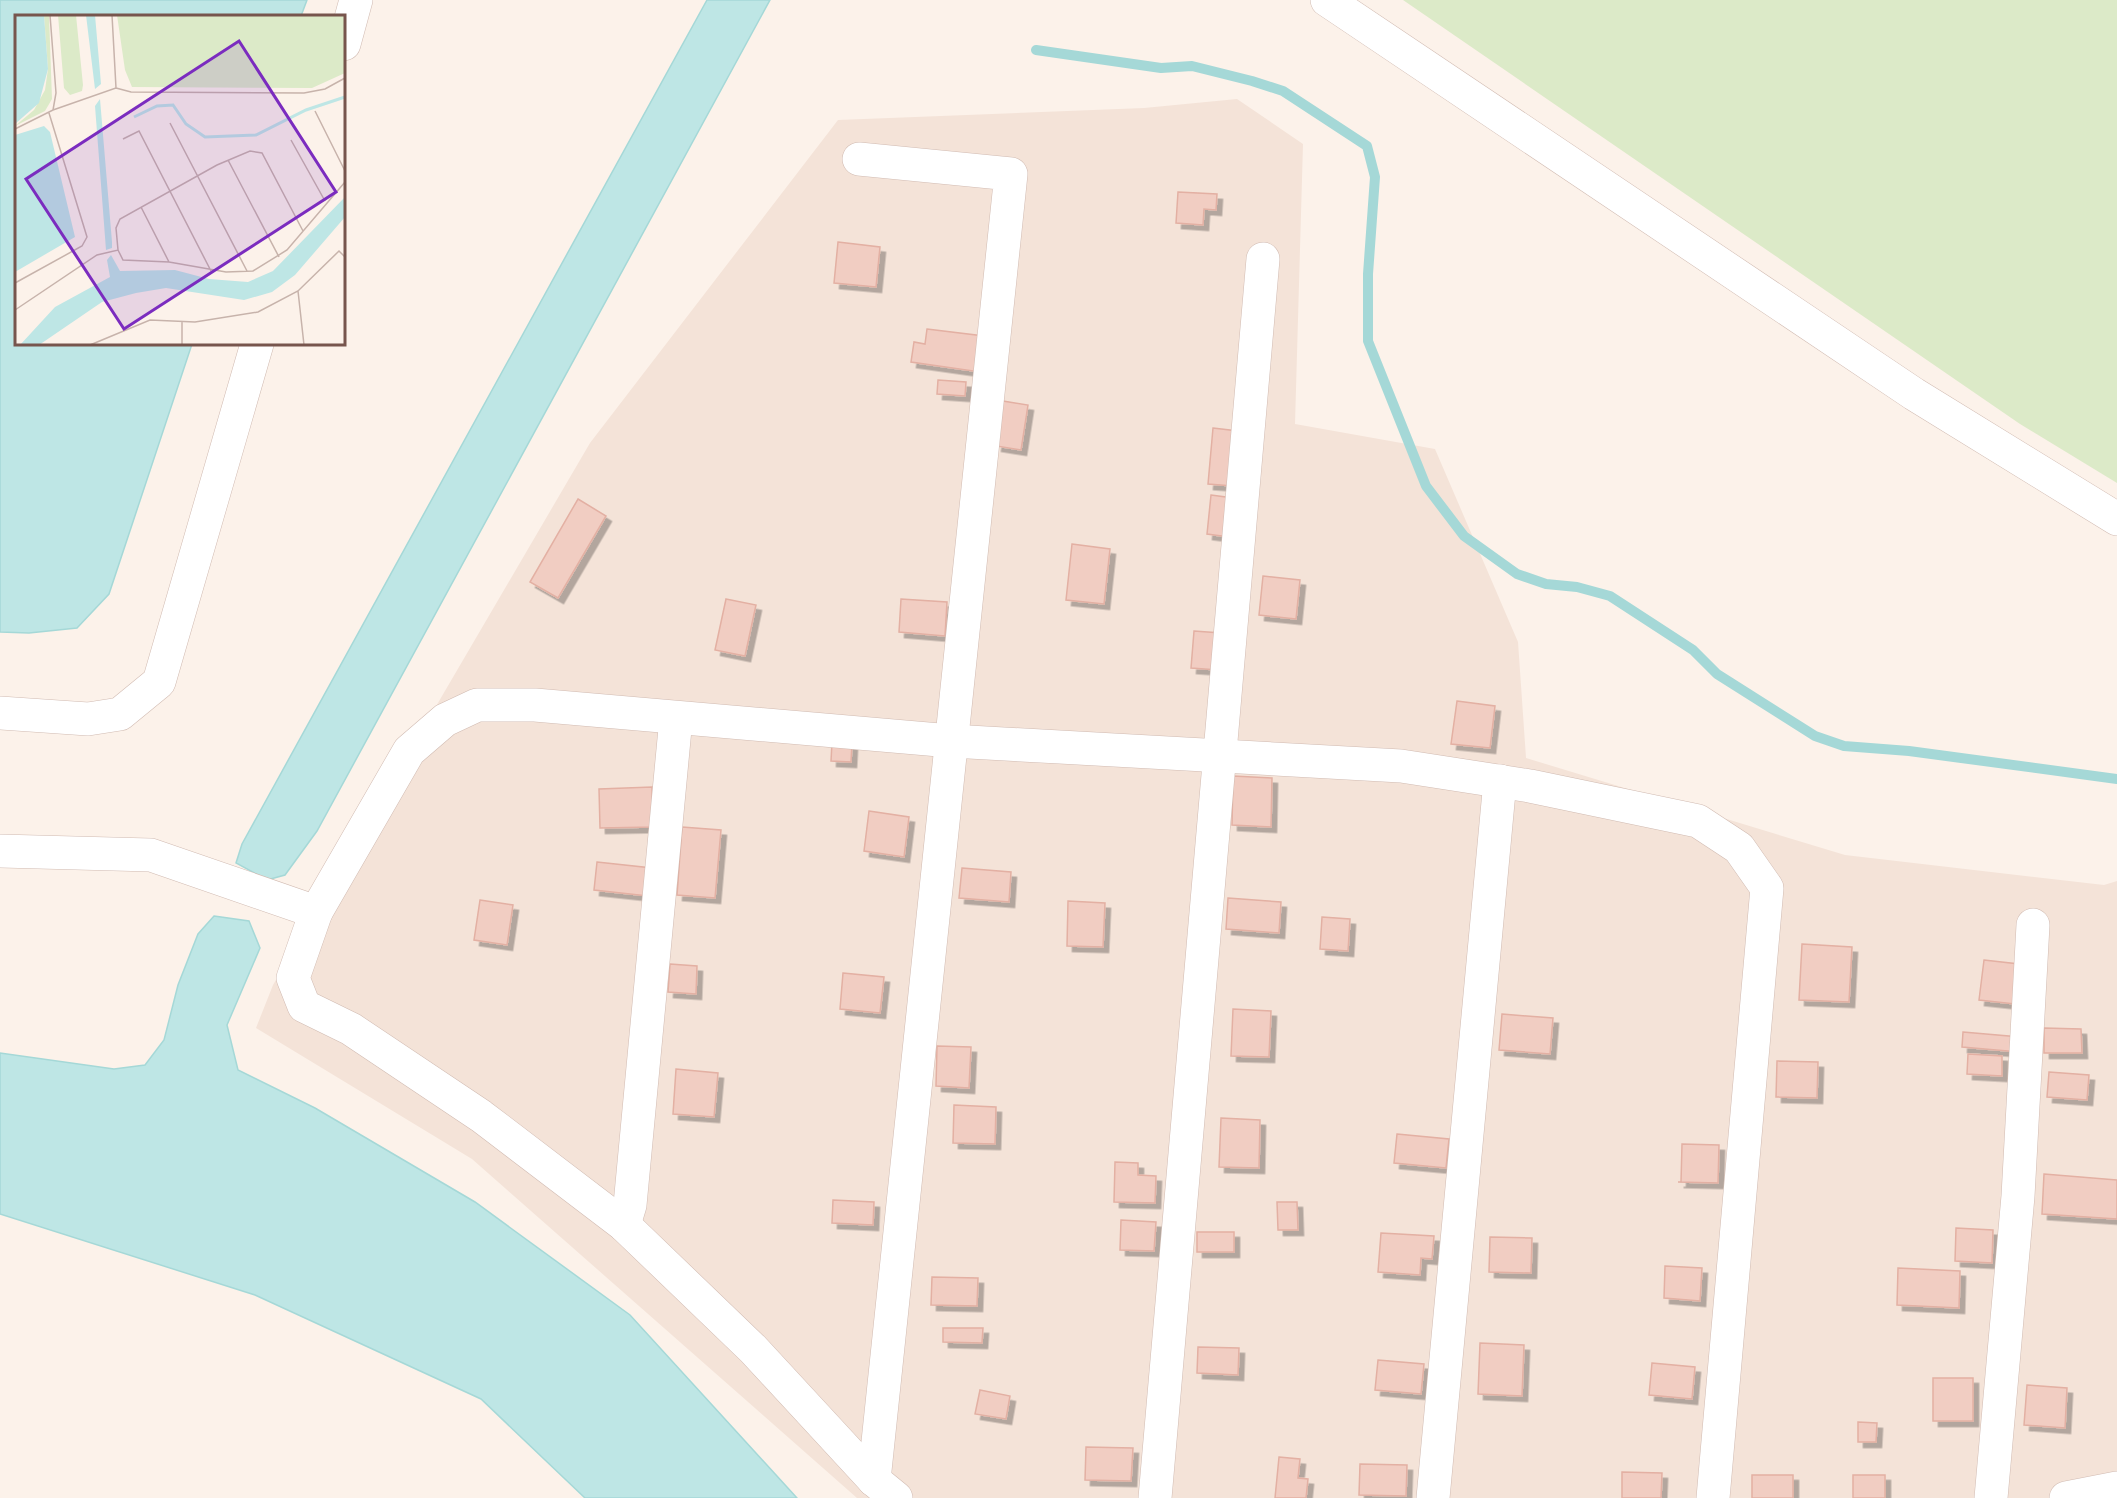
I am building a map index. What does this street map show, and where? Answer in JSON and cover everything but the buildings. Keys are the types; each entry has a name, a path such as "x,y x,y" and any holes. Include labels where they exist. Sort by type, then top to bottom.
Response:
{"street":[{"path":"345,40 356,0"},
{"path":"1327,0 1914,394 2117,519"},
{"path":"859,159 1011,174 951,741 885,1489"},
{"path":"1155,1498 1263,259"},
{"path":"0,713 88,719 120,714 159,682 257,345"},
{"path":"885,1489 753,1349 624,1226 481,1116 351,1029 304,1006 293,978 316,912 409,751 445,720 477,705 535,705 951,741 1401,766 1500,781 1698,821 1739,848 1767,888 1713,1498"},
{"path":"624,1226 630,1205 676,718"},
{"path":"1433,1498 1500,781"},
{"path":"0,851 151,855 316,912"},
{"path":"1991,1498 2018,1196 2033,925"},
{"path":"2066,1498 2117,1488"}],"shaded area":[{"path":"1237,99 1303,144 1295,424 1435,449 1518,642 1526,758 1845,855 2104,885 2117,881 2117,1498 857,1498 472,1159 256,1028 273,985 590,443 838,120 1144,108"}],"green space":[{"path":"1403,0 2117,0 2117,483 2020,424"}],"water":[{"path":"0,0 307,0 301,15 15,15 15,345 192,345 109,594 77,628 29,633 0,632"},
{"path":"707,0 770,0 317,831 285,875 267,880 236,863 242,844"},
{"path":"214,916 249,921 260,948 227,1025 238,1070 315,1108 475,1202 630,1315 797,1498 585,1498 481,1399 255,1295 0,1214 0,1053 114,1069 145,1065 164,1040 178,985 198,934"}],"waterway":[{"path":"1036,50 1161,68 1192,66 1252,81 1283,91 1367,146 1375,177 1368,274 1368,341 1426,486 1464,536 1517,574 1546,584 1577,587 1610,596 1693,650 1717,674 1815,736 1844,746 1909,751 2117,779"}]}
